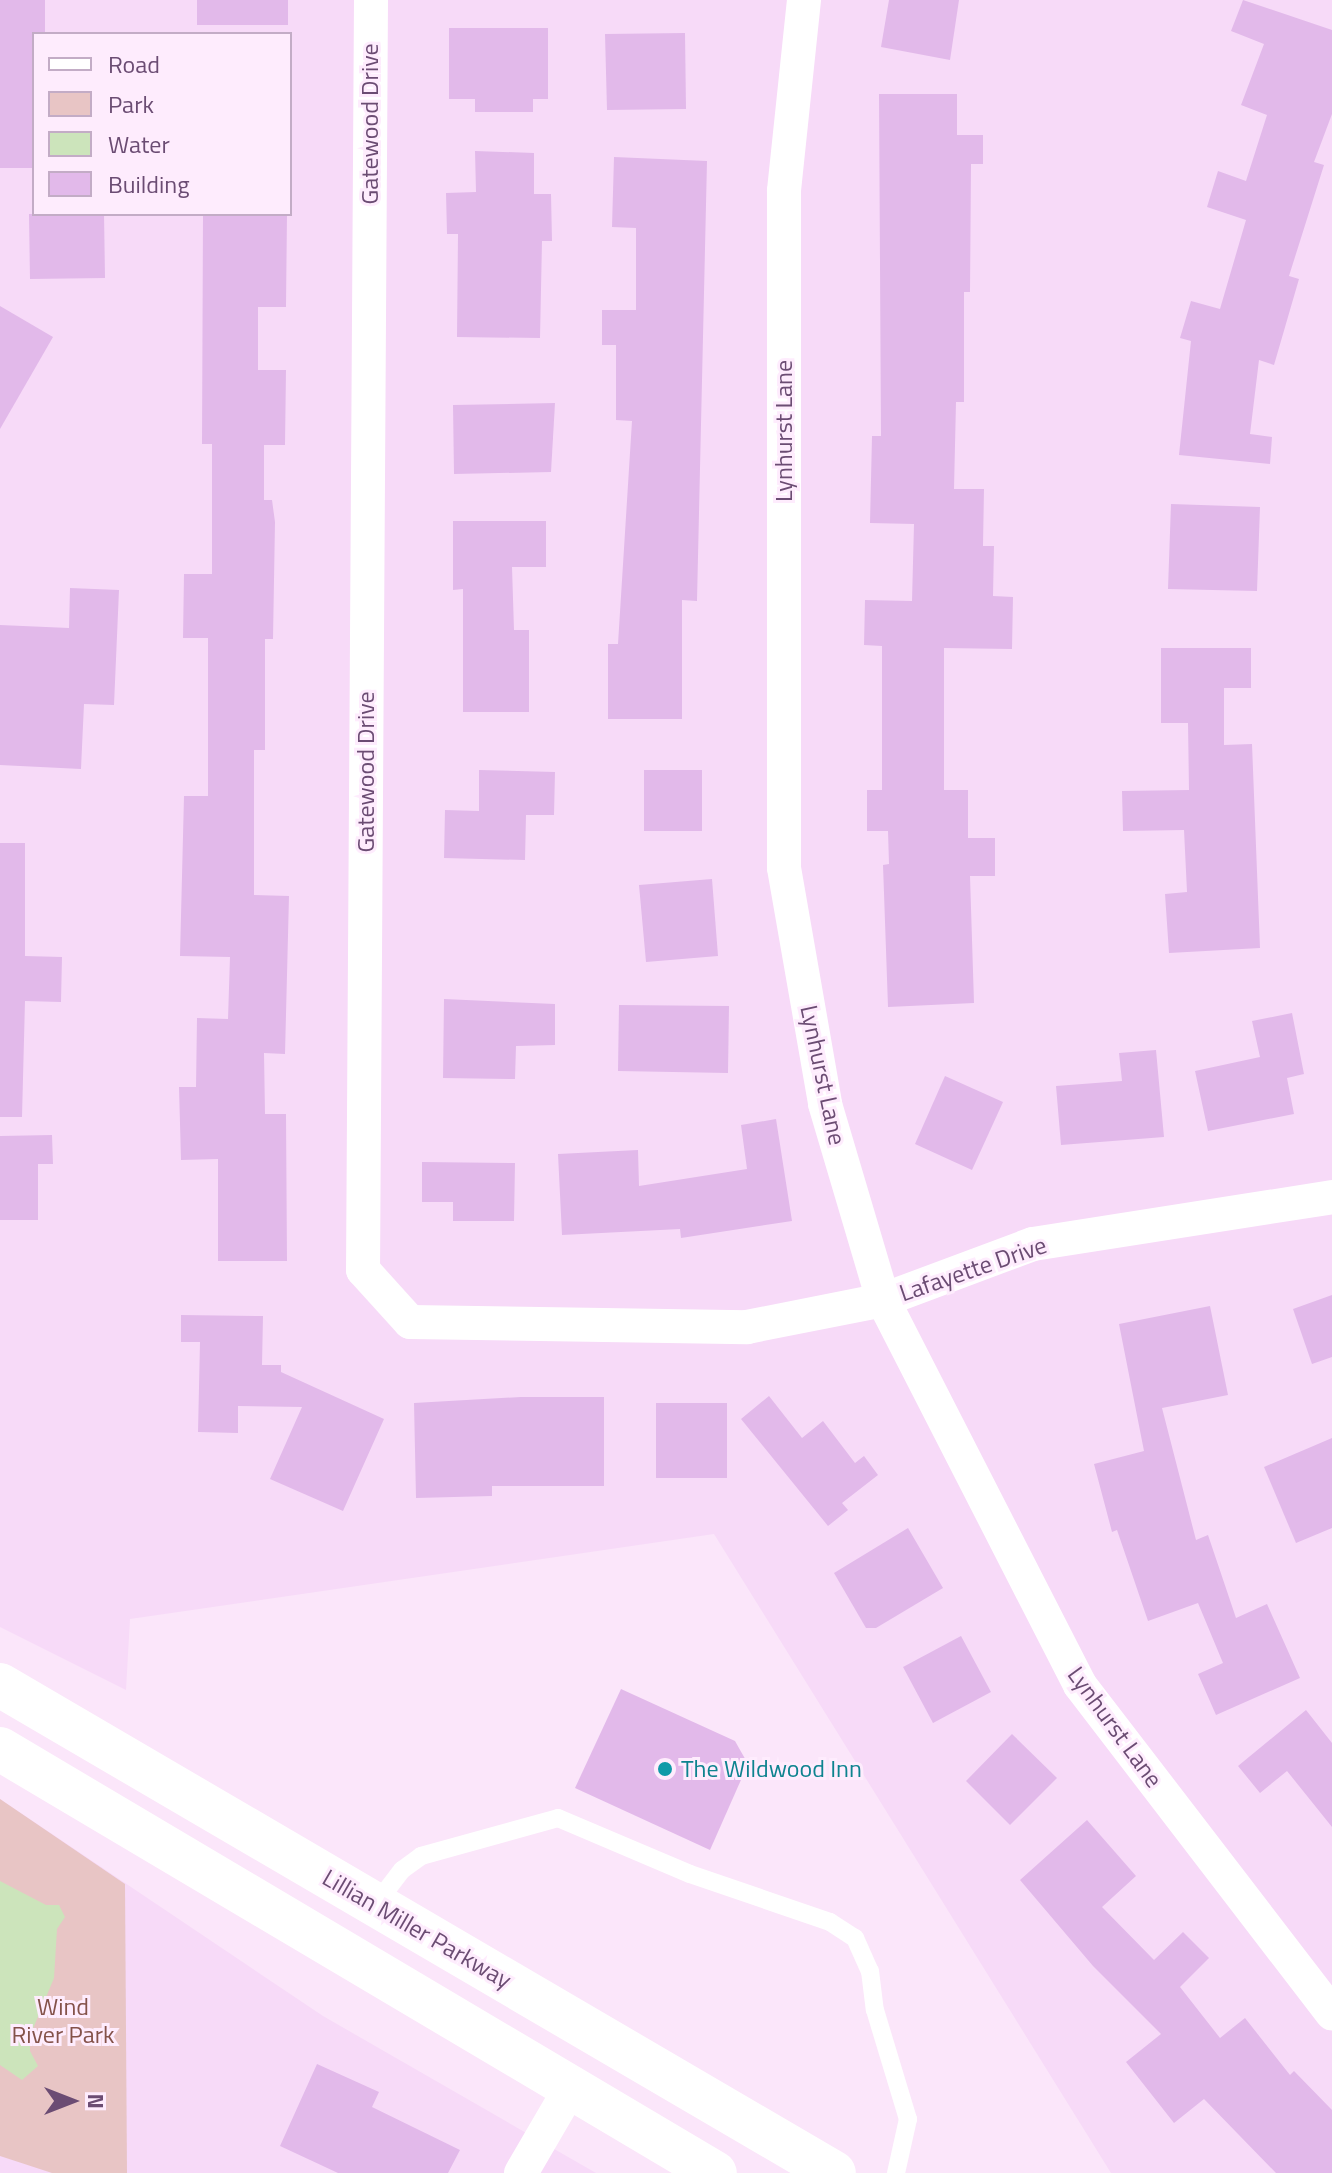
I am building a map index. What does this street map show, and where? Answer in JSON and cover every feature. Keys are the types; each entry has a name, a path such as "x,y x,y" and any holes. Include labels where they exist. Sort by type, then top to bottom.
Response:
{"main road":[{"name":"Lillian Miller Parkway","path":"0,1685 834,2173"},
{"path":"0,1749 715,2173"}],"street":[{"name":"Gatewood Drive","path":"371,0 363,1270 410,1322 613,1325"},
{"name":"Lynhurst Lane","path":"804,0 784,191 784,868 825,1104 883,1300 1080,1685 1332,2014"},
{"name":"Lafayette Drive","path":"613,1325 747,1327 883,1300 1033,1244 1332,1197"},
{"path":"521,2173 571,2087"}],"lane":[{"path":"375,1905 402,1870 421,1856 558,1818 690,1874 830,1922 855,1938 870,1971 875,2010 908,2119 896,2173"}],"shaded area":[{"path":"0,0 1332,0 1332,2173 1111,2173 714,1534 130,1619 126,1690 0,1627"},
{"path":"0,1799 323,2016 596,2173 0,2173"}],"green space":[{"name":"Wind River Park","path":"0,1799 125,1884 127,2173 52,2173 0,2156"}],"water":[{"path":"0,1881 46,1905 59,1905 65,1917 57,1929 54,1978 30,2036 30,2051 38,2066 22,2080 0,2065"}],"building":[{"path":"0,0 45,0 45,32 32,32 32,168 0,168"},
{"path":"197,0 288,0 288,25 197,25"},
{"path":"889,0 959,0 950,60 881,47"},
{"path":"1243,0 1332,30 1332,114 1314,162 1324,165 1289,276 1299,279 1274,365 1259,360 1250,434 1272,437 1270,464 1179,455 1191,341 1180,338 1191,301 1220,309 1246,220 1207,207 1218,171 1246,181 1267,115 1241,105 1264,44 1231,31"},
{"path":"449,28 548,28 548,99 533,99 533,112 475,112 475,99 449,99"},
{"path":"685,33 686,109 607,110 605,34"},
{"path":"879,94 957,94 957,135 983,135 983,164 971,164 970,292 964,292 964,402 956,402 954,489 984,489 983,546 994,546 993,596 1013,597 1012,649 944,648 944,790 968,790 968,838 995,838 995,876 970,876 974,1003 888,1007 883,865 889,864 888,831 867,831 867,790 882,790 882,646 864,645 865,600 912,601 914,524 870,523 872,436 881,436"},
{"path":"475,151 534,153 534,194 551,194 552,241 542,241 540,338 457,337 458,234 447,234 446,193 476,192"},
{"path":"614,157 707,161 697,601 682,600 682,719 608,719 608,644 618,644 632,421 616,420 616,345 602,345 602,310 636,310 636,228 612,227"},
{"path":"29,214 104,216 105,278 30,279"},
{"path":"203,216 287,216 286,307 258,307 258,370 286,370 285,445 264,445 264,500 272,500 275,522 273,639 265,639 265,750 254,750 254,895 289,896 285,1054 264,1053 265,1114 286,1114 287,1261 218,1261 218,1159 181,1160 179,1087 196,1087 197,1018 228,1019 230,957 180,956 184,796 208,796 208,638 183,638 184,574 212,574 212,444 202,444"},
{"path":"0,306 53,337 0,429"},
{"path":"555,403 551,472 454,474 453,405"},
{"path":"1171,504 1260,507 1257,591 1168,589"},
{"path":"453,521 546,521 546,567 512,567 514,630 529,630 529,712 463,712 463,589 453,590"},
{"path":"70,588 119,590 114,705 84,704 81,769 0,765 0,625 69,628"},
{"path":"1161,648 1251,648 1251,688 1224,688 1224,745 1252,744 1260,948 1169,953 1165,894 1187,892 1184,830 1123,831 1122,791 1189,790 1188,723 1161,723"},
{"path":"479,770 555,772 554,815 526,815 525,860 444,858 445,810 479,811"},
{"path":"644,770 702,770 702,831 644,831"},
{"path":"0,843 25,843 25,956 62,957 61,1002 25,1001 22,1117 0,1117"},
{"path":"712,879 718,956 646,962 639,885"},
{"path":"444,999 555,1004 555,1045 516,1046 515,1079 443,1078"},
{"path":"619,1005 729,1006 728,1073 618,1071"},
{"path":"1292,1013 1304,1074 1287,1078 1294,1114 1208,1131 1195,1071 1260,1057 1252,1021"},
{"path":"1156,1050 1164,1137 1061,1145 1056,1086 1122,1081 1119,1053"},
{"path":"945,1076 1003,1102 972,1170 915,1144"},
{"path":"776,1119 792,1221 681,1238 680,1229 562,1235 558,1154 638,1150 639,1186 747,1169 741,1125"},
{"path":"52,1135 53,1164 38,1164 38,1220 0,1220 0,1136"},
{"path":"422,1162 515,1163 514,1221 453,1221 453,1202 422,1202"},
{"path":"1332,1295 1332,1357 1312,1364 1293,1309"},
{"path":"1210,1306 1228,1395 1162,1408 1196,1540 1208,1535 1236,1618 1267,1604 1300,1678 1216,1715 1198,1674 1223,1663 1198,1603 1148,1621 1117,1530 1112,1532 1094,1464 1144,1451 1119,1324"},
{"path":"181,1315 263,1316 262,1365 281,1365 281,1372 384,1419 343,1511 270,1479 302,1407 238,1406 238,1433 198,1432 200,1342 181,1342"},
{"path":"769,1396 802,1438 823,1421 855,1463 864,1456 878,1475 842,1503 848,1510 828,1526 741,1419"},
{"path":"521,1397 604,1397 604,1486 492,1486 492,1496 416,1498 414,1403"},
{"path":"656,1403 727,1403 727,1478 656,1478"},
{"path":"1332,1438 1332,1528 1296,1543 1264,1467"},
{"path":"908,1528 943,1588 876,1628 866,1628 834,1573"},
{"path":"961,1636 991,1692 933,1723 903,1667"},
{"name":"The Wildwood Inn","path":"621,1689 735,1741 748,1764 710,1850 575,1788"},
{"path":"1306,1710 1332,1743 1332,1827 1287,1771 1260,1793 1238,1766"},
{"path":"1012,1734 1057,1778 1010,1825 966,1781"},
{"path":"1087,1820 1136,1876 1102,1907 1154,1960 1183,1932 1209,1958 1180,1987 1220,2038 1245,2018 1290,2075 1294,2071 1332,2110 1332,2173 1276,2173 1204,2099 1174,2123 1126,2062 1161,2034 1093,1966 1020,1880"},
{"path":"317,2064 379,2092 372,2107 460,2150 448,2173 338,2173 280,2146"}],"place":[{"name":"The Wildwood Inn","path":"665,1769"}]}
